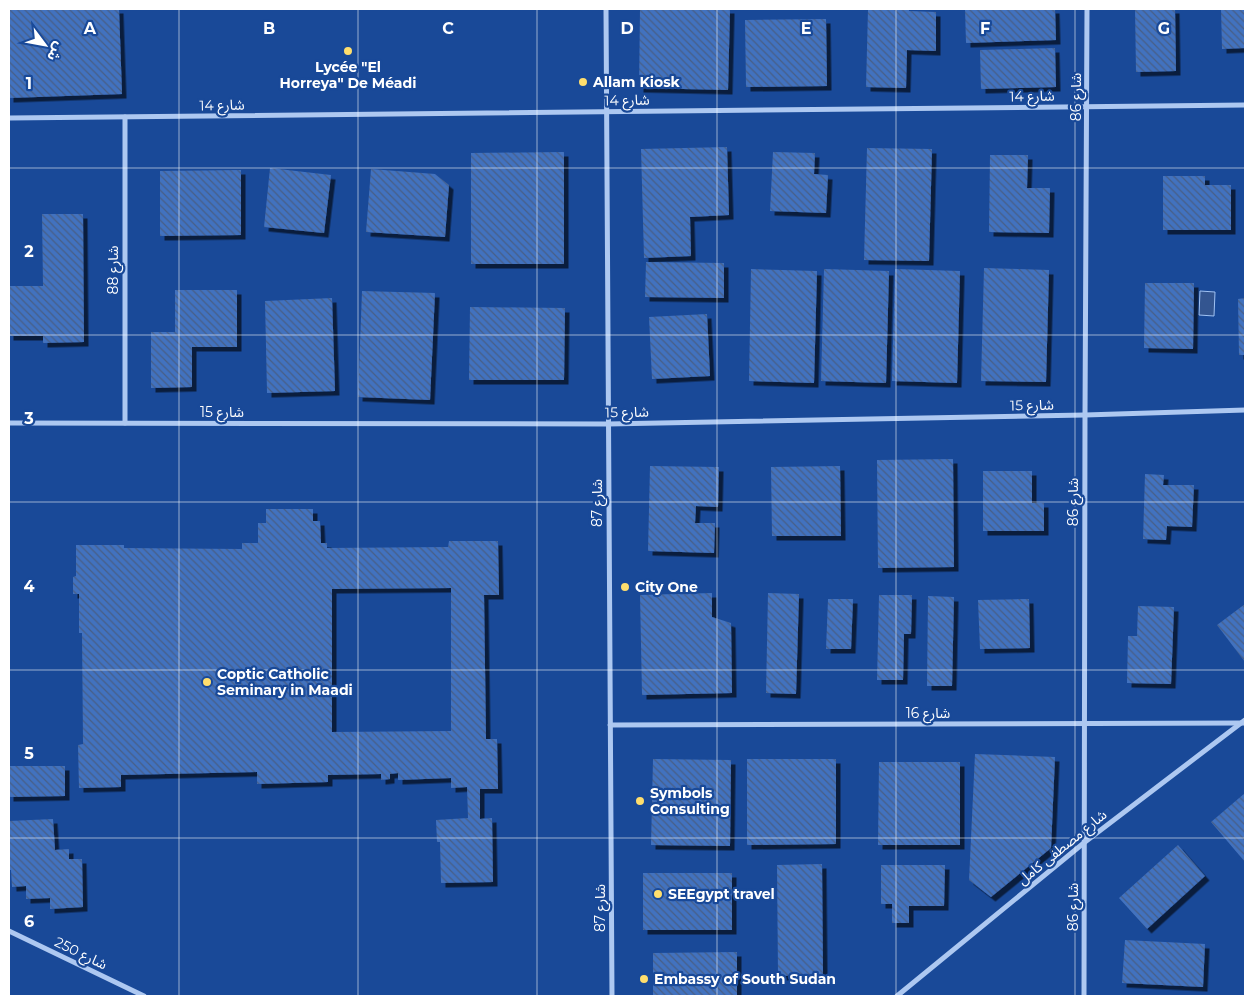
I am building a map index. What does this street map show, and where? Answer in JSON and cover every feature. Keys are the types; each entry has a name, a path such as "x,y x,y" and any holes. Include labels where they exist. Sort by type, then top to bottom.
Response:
{"street":[{"name":"شارع 87","path":"606,9 612,996"},
{"name":"شارع 86","path":"1084,996 1088,9"},
{"name":"شارع 14","path":"9,118 1245,105"},
{"name":"شارع 88","path":"125,117 125,423"},
{"name":"شارع 15","path":"9,422 608,424 1085,416 1245,410"},
{"name":"شارع 16","path":"610,725 1244,722"},
{"name":"شارع مصطفى كامل","path":"897,996 1085,842 1244,722"},
{"name":"شارع 250","path":"9,931 144,996"}],"water":[{"path":"1200,291 1215,292 1214,316 1199,315"}],"building":[{"path":"9,9 119,9 122,94 9,98"},
{"path":"640,9 730,9 728,90 639,88"},
{"path":"868,9 909,9 909,11 936,12 936,51 907,50 906,88 866,87"},
{"path":"965,9 1055,9 1056,40 966,43"},
{"path":"1135,9 1175,9 1176,71 1136,72"},
{"path":"1221,9 1245,9 1245,48 1222,49"},
{"path":"826,19 827,86 746,87 745,20"},
{"path":"1055,48 1056,87 981,89 980,50"},
{"path":"727,147 729,215 690,217 691,256 644,258 641,149"},
{"path":"867,148 932,149 929,261 864,260"},
{"path":"564,152 564,264 471,264 471,153"},
{"path":"773,152 815,153 814,174 828,175 826,213 770,211"},
{"path":"990,155 1028,155 1027,188 1050,188 1049,233 989,232"},
{"path":"270,168 331,175 324,233 264,227"},
{"path":"371,169 435,174 449,185 445,237 366,232"},
{"path":"241,170 241,235 160,236 160,171"},
{"path":"1163,176 1205,176 1205,185 1231,185 1231,230 1163,230"},
{"path":"42,214 83,214 84,342 43,343 43,336 9,336 9,286 43,286"},
{"path":"646,262 724,263 724,298 645,297"},
{"path":"984,268 1049,270 1046,382 981,381"},
{"path":"751,269 817,271 814,383 749,381"},
{"path":"824,269 889,271 886,383 821,381"},
{"path":"895,269 960,271 957,383 892,381"},
{"path":"1145,283 1194,283 1193,349 1144,348"},
{"path":"175,290 237,290 237,347 192,347 192,387 151,388 151,332 175,332"},
{"path":"362,291 435,293 430,400 358,397"},
{"path":"332,298 335,391 267,393 265,301"},
{"path":"1245,298 1245,355 1239,355 1238,299"},
{"path":"470,307 565,308 564,380 469,380"},
{"path":"707,314 710,376 652,379 649,317"},
{"path":"953,459 954,567 878,568 877,460"},
{"path":"650,466 719,467 718,507 696,506 695,523 715,523 714,553 648,551"},
{"path":"840,466 841,536 772,536 771,467"},
{"path":"983,471 1032,471 1032,503 1044,503 1044,531 983,531"},
{"path":"1145,474 1164,475 1163,485 1194,485 1192,527 1167,526 1166,540 1143,539"},
{"name":"Coptic Catholic Seminary in Maadi","path":"266,509 313,509 313,521 320,521 321,543 327,543 327,548 448,547 449,541 498,541 499,595 484,595 486,739 497,739 498,789 480,789 480,819 492,818 493,882 441,883 440,842 437,842 436,820 468,818 467,787 451,788 451,778 398,780 398,773 390,774 390,779 381,780 381,774 328,775 328,782 257,784 257,772 121,775 121,787 79,788 78,745 83,744 82,633 79,633 79,594 73,594 73,577 76,576 76,545 124,545 124,548 242,549 242,543 258,543 258,523 266,523","holes":["451,588 451,731 332,732 332,589"]},
{"path":"712,593 712,617 731,623 732,693 642,695 640,595"},
{"path":"768,593 799,594 796,694 766,693"},
{"path":"879,595 912,595 911,634 904,634 903,680 877,680"},
{"path":"928,596 954,597 952,686 927,686"},
{"path":"828,599 853,599 851,649 826,649"},
{"path":"1029,599 1030,648 980,649 978,600"},
{"path":"1245,604 1245,662 1217,625"},
{"path":"1138,606 1174,607 1171,684 1127,683 1128,636 1137,636"},
{"path":"975,754 1055,757 1051,848 991,897 969,880"},
{"path":"653,759 731,760 730,846 651,845"},
{"path":"747,759 836,759 836,844 747,845"},
{"path":"879,762 960,762 960,845 878,845"},
{"path":"9,766 65,766 65,796 9,797"},
{"path":"1245,793 1245,862 1211,822"},
{"path":"53,819 55,850 69,849 69,859 82,859 83,907 50,909 50,898 26,899 26,886 12,887 11,870 9,870 9,821"},
{"path":"1178,845 1205,876 1147,929 1119,898"},
{"path":"822,864 823,975 778,976 777,865"},
{"path":"881,865 945,865 944,906 909,906 909,923 892,923 892,904 881,904"},
{"path":"643,873 732,873 732,930 643,930"},
{"path":"1125,940 1205,944 1203,987 1122,983"},
{"path":"737,952 737,996 653,996 653,953"}],"place":[{"name":"Lycée \"El Horreya\" De Méadi","path":"348,51"},
{"name":"Allam Kiosk","path":"583,82"},
{"name":"City One","path":"625,587"},
{"name":"Coptic Catholic Seminary in Maadi","path":"207,682"},
{"name":"Symbols Consulting","path":"640,801"},
{"name":"SEEgypt travel","path":"658,894"},
{"name":"Embassy of South Sudan","path":"644,979"}]}
